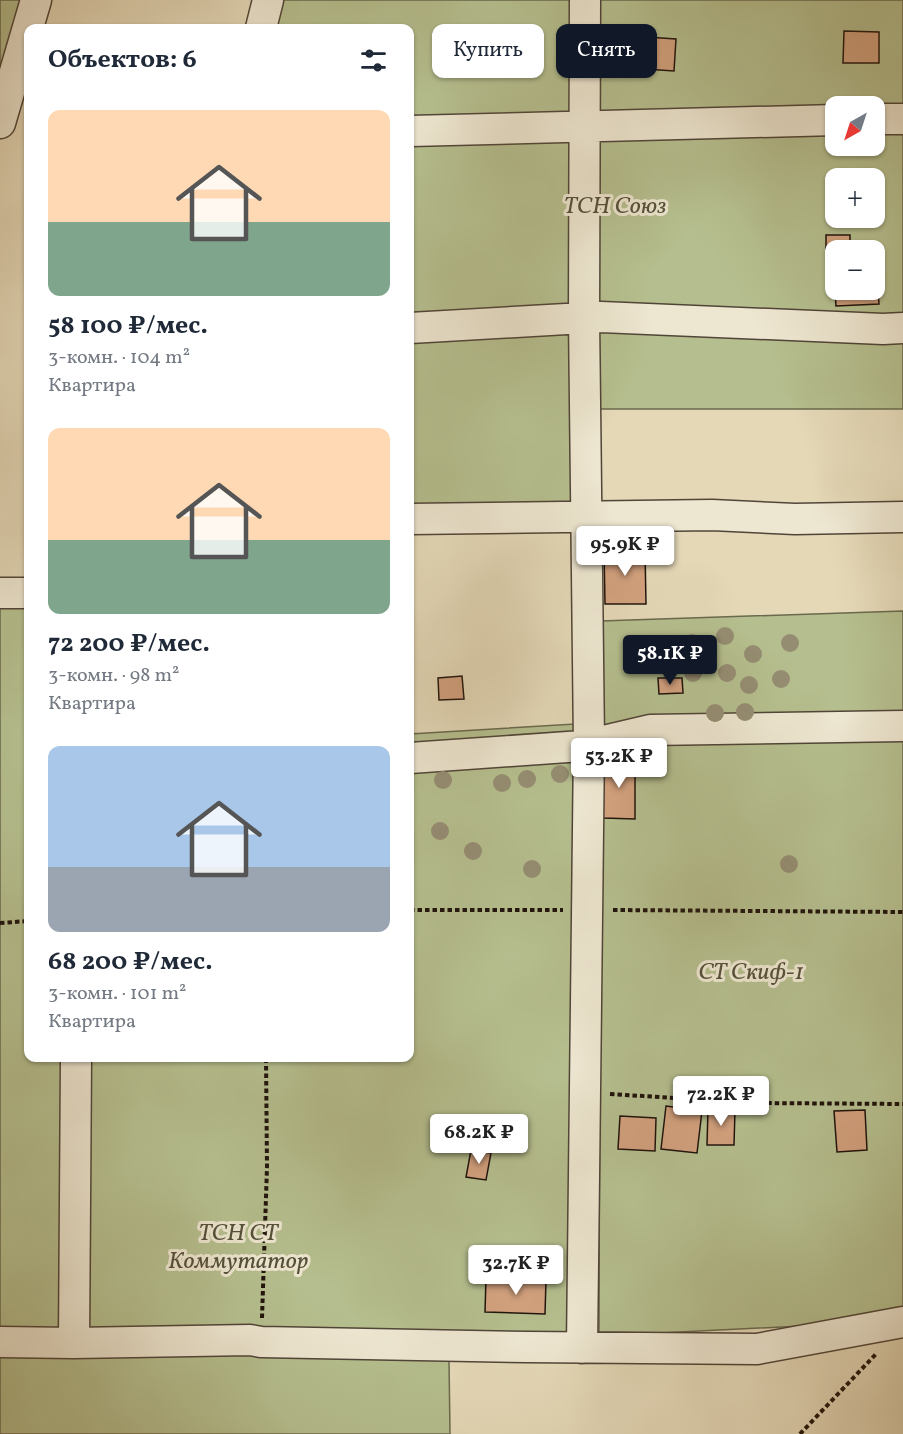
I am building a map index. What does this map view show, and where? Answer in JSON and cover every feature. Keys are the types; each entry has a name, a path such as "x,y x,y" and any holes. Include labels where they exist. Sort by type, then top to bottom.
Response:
{"street":[{"path":"29,24 36,0"},
{"path":"262,24 268,0"},
{"path":"582,1348 589,744 584,318 585,0"},
{"path":"0,123 24,41"},
{"path":"885,119 903,119"},
{"path":"414,131 825,120"},
{"path":"414,328 601,317 883,329 903,327"},
{"path":"414,519 712,515 795,519 903,517"},
{"path":"0,593 24,592"},
{"path":"414,759 589,744 650,730 903,726"},
{"path":"74,1343 76,1062"},
{"path":"0,1342 250,1340 582,1348 757,1349 903,1322"}],"path":[{"path":"414,910 903,912"},
{"path":"0,923 24,921"},
{"path":"261,1342 267,1167 266,1062"},
{"path":"585,1093 756,1103 903,1104"},
{"path":"800,1434 879,1350"}],"green space":[{"path":"0,0 25,0 0,75"},
{"name":"ТСН Союз","path":"274,0 903,0 903,409 597,409 599,510 414,506 414,24 267,24"},
{"name":"ТСН СТ Коммутатор","path":"0,597 24,600 24,1062 414,1062 414,734 575,724 591,1360 449,1359 450,1434 0,1434"},
{"name":"СТ Скиф-1","path":"903,611 903,1321 599,1336 601,621"}],"building":[{"path":"844,31 879,32 879,63 843,63"},
{"path":"657,38 676,39 674,71 657,70"},
{"path":"826,235 850,235 850,240 826,240"},
{"path":"836,300 879,300 879,304 836,306"},
{"path":"645,550 646,604 605,604 604,551"},
{"path":"462,676 464,699 439,700 438,678"},
{"path":"658,678 682,678 683,693 659,694"},
{"path":"603,759 635,759 635,819 603,818"},
{"path":"666,1106 702,1111 697,1153 661,1149"},
{"path":"708,1109 735,1110 734,1145 707,1145"},
{"path":"865,1110 867,1150 837,1152 834,1111"},
{"path":"620,1116 656,1118 655,1151 618,1149"},
{"path":"487,1122 508,1123 507,1147 487,1147"},
{"path":"471,1150 491,1153 486,1180 466,1177"},
{"path":"486,1278 546,1280 545,1314 485,1312"}]}
